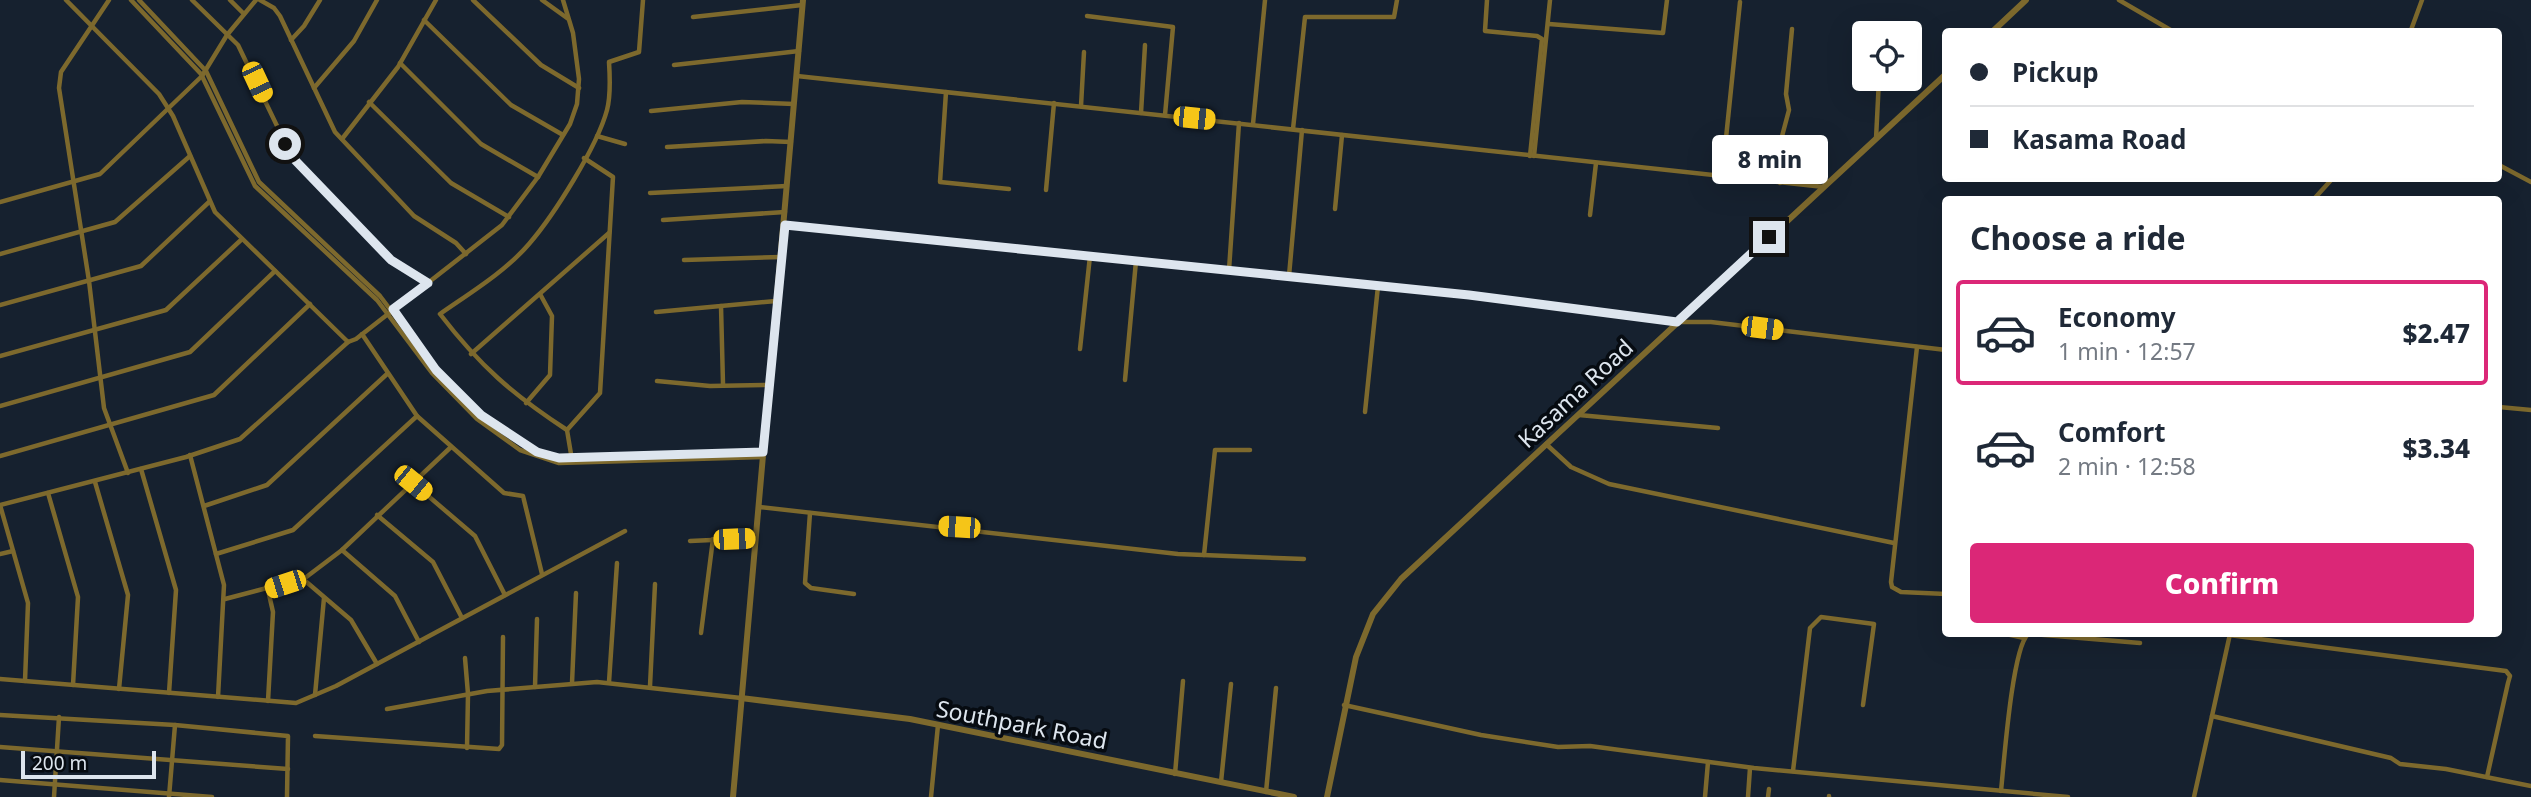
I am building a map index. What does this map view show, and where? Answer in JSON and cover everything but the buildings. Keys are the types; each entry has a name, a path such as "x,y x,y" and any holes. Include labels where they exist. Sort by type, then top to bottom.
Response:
{"street":[{"path":"66,0 159,94 169,108 209,202 242,239 348,342"},
{"path":"109,0 91,24 61,72 59,80 101,379 110,426 128,473"},
{"path":"131,0 204,74"},
{"path":"139,0 204,74 259,182 390,311 436,370 481,415 537,452 572,460 763,455"},
{"path":"192,0 238,45 292,157 391,260 428,283"},
{"path":"230,0 244,15"},
{"path":"0,202 100,174 204,74 227,35 258,0 274,8 329,123 342,139 414,216 456,243 466,254"},
{"path":"291,40 304,26 320,0"},
{"path":"314,88 354,41 377,0"},
{"path":"342,139 400,63 436,0"},
{"path":"473,0 541,65 579,88"},
{"path":"542,0 569,19"},
{"path":"25,681 28,603 0,505 128,473 240,439 348,342 466,254 509,217 538,177 563,135 577,104 579,88 569,19 563,0"},
{"path":"572,460 567,430 526,403 471,354 440,314 487,281 528,245 597,136 607,108 609,62 639,52 643,0"},
{"path":"1253,124 1265,0"},
{"path":"1293,129 1305,17 1394,17 1397,0"},
{"path":"1487,0 1485,31 1537,36 1542,39 1532,156"},
{"path":"1532,156 1550,0"},
{"path":"1549,24 1662,33 1667,0"},
{"path":"1996,28 2026,0"},
{"path":"2119,0 2167,28"},
{"path":"2412,28 2423,0"},
{"path":"1722,177 1740,2"},
{"path":"693,17 803,3 733,797"},
{"path":"1087,16 1173,27 1165,115"},
{"path":"424,20 511,106 563,135"},
{"path":"1780,183 1781,140 1788,110 1786,94 1792,29"},
{"path":"1141,113 1145,46"},
{"path":"674,65 799,51"},
{"path":"1081,106 1084,52"},
{"path":"400,63 481,144 538,177"},
{"path":"797,76 1824,187"},
{"name":"Kasama Road","path":"1327,797 1356,657 1380,605 1401,579 1942,78"},
{"path":"1876,139 1878,91"},
{"path":"946,92 940,182 1009,189"},
{"path":"369,102 451,183 509,217"},
{"path":"651,111 742,102 795,104"},
{"path":"1046,190 1054,103"},
{"path":"1230,270 1239,123"},
{"path":"1290,276 1302,130"},
{"path":"1335,209 1342,135"},
{"path":"597,136 625,144"},
{"path":"667,147 792,142"},
{"path":"0,254 115,222 190,156"},
{"path":"567,430 600,393 610,233 613,177 584,158"},
{"path":"1590,215 1596,163"},
{"path":"2502,166 2531,181"},
{"path":"2317,196 2330,182"},
{"path":"650,193 788,186"},
{"path":"0,305 141,266 209,202"},
{"path":"663,220 786,212"},
{"path":"785,225 1290,276 1677,322 1711,322 1942,350"},
{"path":"471,354 610,233"},
{"path":"0,356 166,310 242,239"},
{"path":"1080,349 1090,256"},
{"path":"684,260 782,257"},
{"path":"1125,380 1136,261"},
{"path":"0,406 190,352 275,271"},
{"path":"1365,412 1378,286"},
{"path":"526,403 550,375 552,316 540,294"},
{"path":"656,312 777,301"},
{"path":"0,456 214,395 310,304"},
{"path":"721,306 723,384"},
{"path":"362,334 416,416 504,492 523,496 542,574"},
{"path":"1917,347 1894,543 1892,587 1901,592 1942,594"},
{"path":"204,506 267,485 387,374"},
{"path":"657,381 769,385"},
{"path":"2502,407 2531,410"},
{"path":"1578,415 1718,428"},
{"path":"216,554 293,530 416,416"},
{"path":"1546,444 1571,467 1609,484 1894,543"},
{"path":"225,599 302,579 342,550 451,447"},
{"path":"1204,555 1215,450 1250,450"},
{"path":"190,455 224,585 218,697"},
{"path":"141,469 176,590 169,693"},
{"path":"95,482 128,595 119,689"},
{"path":"413,483 475,536 505,595"},
{"path":"48,494 78,597 73,685"},
{"path":"758,506 1204,555 1304,559"},
{"path":"810,513 805,583 811,589 854,594"},
{"path":"377,515 433,562 462,618"},
{"path":"0,679 296,703 377,664 625,531"},
{"path":"690,541 755,538"},
{"path":"701,633 713,540"},
{"path":"342,550 395,596 419,642"},
{"path":"0,554 13,551"},
{"path":"609,682 617,563"},
{"path":"302,579 351,620 377,664"},
{"path":"650,686 655,584"},
{"path":"268,590 273,612 268,701"},
{"path":"572,684 576,593"},
{"path":"316,695 324,597"},
{"path":"1793,771 1810,628 1821,617 1874,624 1863,705"},
{"path":"536,687 537,619"},
{"path":"315,736 467,748 501,748 503,637"},
{"path":"2001,791 2015,676 2027,637"},
{"path":"2056,637 2140,643"},
{"path":"2194,797 2229,637"},
{"path":"2252,637 2506,671 2510,676 2487,777"},
{"path":"465,658 468,694 467,748"},
{"path":"1175,774 1184,681"},
{"path":"387,709 468,694 609,682 741,698"},
{"path":"1221,783 1231,684"},
{"path":"1266,792 1276,688"},
{"name":"Southpark Road","path":"741,698 938,724 1294,797"},
{"path":"1344,705 1481,735 1558,747 1590,746 1750,768 2068,797"},
{"path":"0,715 175,724 288,736 287,797"},
{"path":"2212,716 2391,758 2400,764 2531,786"},
{"path":"54,797 59,717"},
{"path":"169,795 175,724"},
{"path":"931,797 938,724"},
{"path":"0,747 288,769"},
{"path":"1705,797 1708,762"},
{"path":"1748,797 1750,768"},
{"path":"0,780 212,797"},
{"path":"1768,797 1769,789"}],"route":[{"path":"285,144 292,157 391,260 428,283 393,309 436,370 481,415 523,445 559,458 763,452 785,225 1469,295 1677,322 1769,237"}]}
